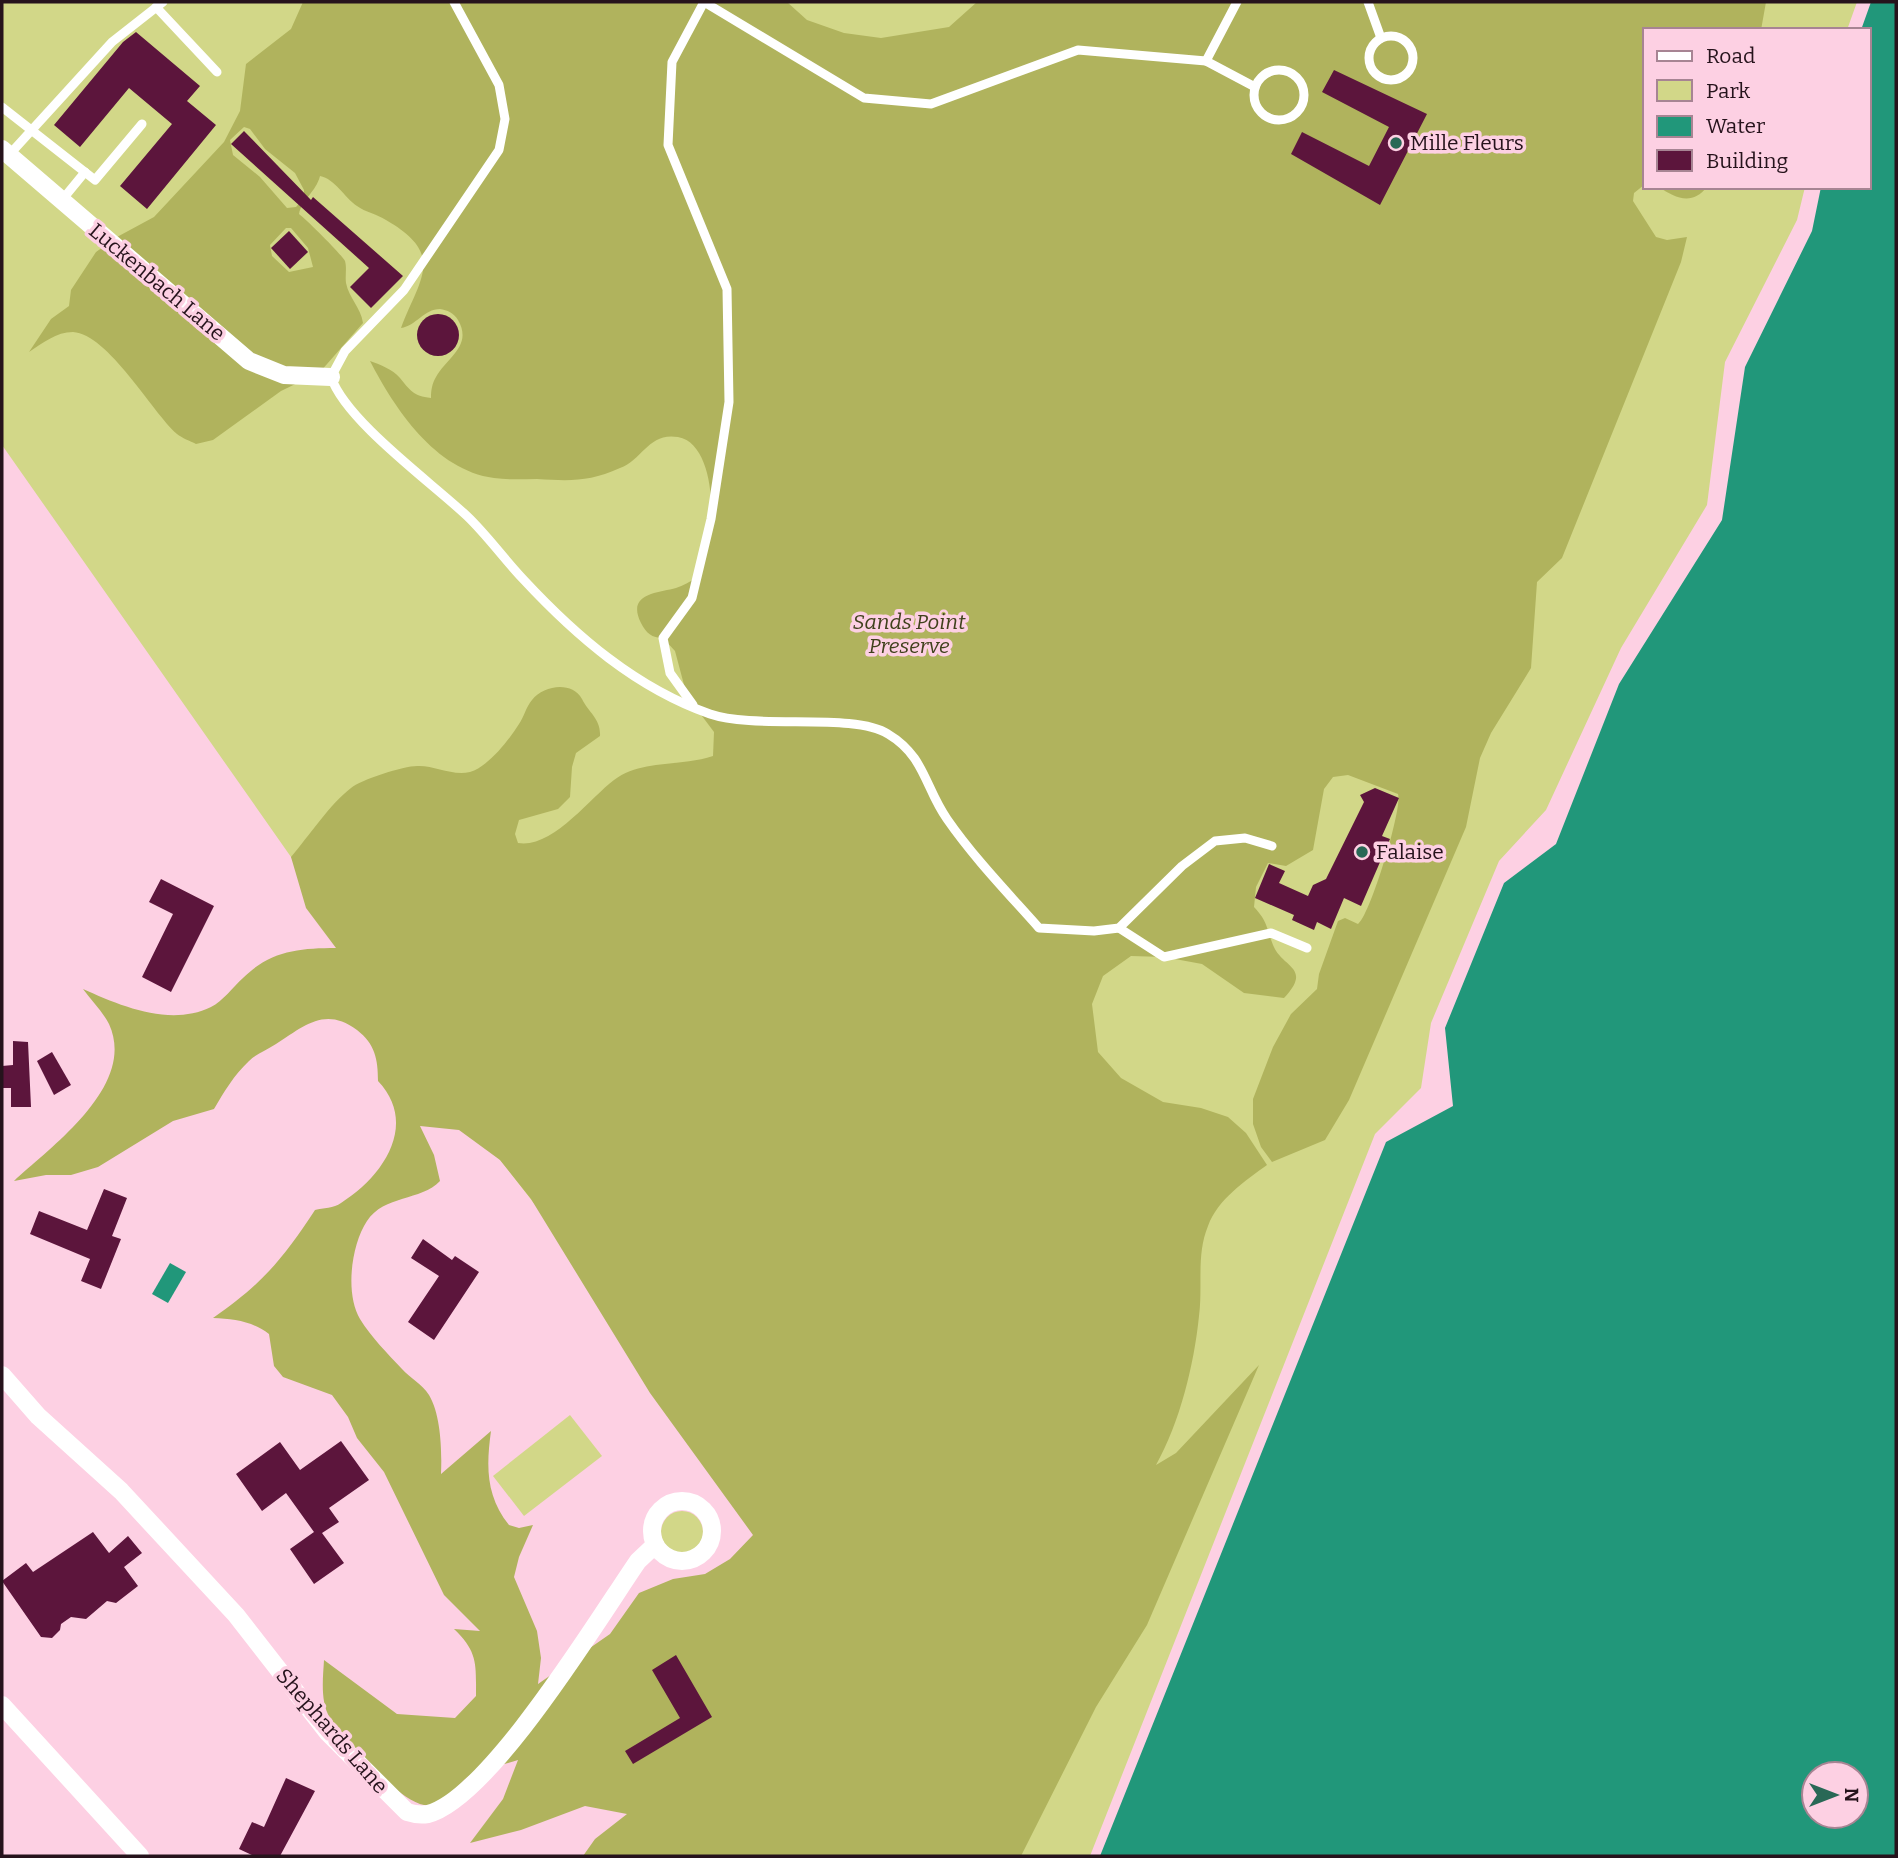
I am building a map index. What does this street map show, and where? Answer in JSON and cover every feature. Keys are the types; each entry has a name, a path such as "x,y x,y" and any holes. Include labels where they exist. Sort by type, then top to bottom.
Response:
{"street":[{"name":"Luckenbach Lane","path":"6,152 249,360 284,375 331,377"},
{"name":"Shephards Lane","path":"2,1374 47,1425 121,1490 218,1595 328,1733 407,1812 427,1814 451,1803 498,1757 542,1703 638,1561 655,1545"},
{"path":"2,1705 140,1856"}],"lane":[{"path":"454,2 499,85 505,120 499,150 404,290 345,351 331,377 336,392 363,421 470,519 566,624 655,689 713,715 780,723 866,725 887,733 916,757 945,818 1039,928 1094,931 1119,928 1182,866 1215,841 1245,838 1272,846"},
{"path":"694,706 670,673 663,638 692,598 711,519 729,402 727,289 668,145 672,62 704,2 864,99 931,104 1078,50 1206,61 1255,87"},
{"path":"1206,61 1237,2"},
{"path":"1368,2 1381,38"},
{"path":"6,152 32,131 112,42 159,4 217,72"},
{"path":"1395,36 1412,49 1410,70 1399,79 1385,80 1378,76 1370,64 1371,49 1381,38 1395,36"},
{"path":"1272,71 1289,71 1301,82 1304,98 1302,106 1297,113 1282,120 1266,116 1256,103 1255,87 1259,80 1272,71"},
{"path":"2,107 95,180 142,124"},
{"path":"62,201 85,172"},
{"path":"1119,928 1164,957 1271,933 1307,947"}],"green space":[{"name":"Sands Point Preserve","path":"2,2 1857,2 1848,28 1643,28 1643,189 1805,189 1797,220 1725,362 1707,505 1621,648 1546,810 1499,861 1431,1023 1421,1088 1375,1134 1090,1856 857,1856 754,1535 709,1451 537,1207 468,1119 291,857 2,445"},
{"name":"Sands Point Preserve","path":"303,2 787,2 807,20 844,33 881,38 949,27 977,2 1766,2 1761,28 1643,28 1643,186 1634,193 1633,201 1656,237 1667,240 1687,237 1681,262 1562,558 1537,582 1531,668 1491,733 1480,758 1466,827 1349,1100 1325,1140 1272,1162 1261,1147 1253,1124 1253,1099 1273,1047 1291,1014 1317,989 1319,974 1338,921 1345,918 1358,924 1363,917 1391,839 1398,794 1348,775 1333,777 1324,789 1313,850 1286,866 1268,863 1256,887 1254,907 1264,921 1277,953 1296,974 1292,988 1284,998 1244,993 1202,964 1164,957 1131,956 1103,976 1092,1004 1098,1052 1121,1078 1163,1102 1201,1108 1228,1117 1246,1133 1267,1165 1225,1199 1208,1226 1202,1248 1199,1316 1190,1373 1179,1412 1156,1465 1176,1453 1259,1365 1147,1625 1096,1707 1021,1856 583,1856 595,1839 627,1814 585,1806 521,1830 470,1843 503,1799 518,1760 472,1774 445,1800 424,1805 413,1801 386,1782 336,1728 325,1705 324,1660 397,1714 455,1718 476,1696 476,1675 472,1652 454,1629 480,1631 444,1595 384,1472 357,1438 348,1417 332,1395 283,1377 274,1366 269,1334 263,1330 243,1322 213,1318 245,1294 270,1270 315,1210 338,1205 370,1179 391,1148 395,1115 390,1098 378,1081 372,1046 357,1030 345,1023 325,1019 305,1025 249,1061 234,1078 214,1109 173,1121 98,1167 71,1175 46,1175 14,1181 69,1132 87,1112 102,1091 111,1069 115,1047 109,1024 83,989 146,1012 163,1015 195,1013 224,998 253,969 264,962 297,950 336,948 306,908 291,857 335,803 356,785 382,774 411,767 423,766 456,773 477,769 504,745 532,700 543,691 558,687 572,689 577,693 597,721 600,736 576,753 570,797 558,809 519,820 515,834 518,843 531,843 557,830 625,773 649,766 713,756 714,732 687,696 675,651 663,638 647,632 637,613 641,600 646,596 679,587 697,578 708,535 711,498 707,472 696,449 688,441 678,437 660,438 620,468 599,476 570,480 494,478 473,473 435,450 405,417 370,361 393,372 416,394 431,398 436,377 461,344 462,329 454,315 440,309 429,312 401,328 423,269 417,245 386,220 357,206 325,178 320,176 299,214 345,261 348,288 363,323 320,372 281,391 213,440 196,444 177,434 115,359 86,336 73,332 61,334 29,352 51,319 69,306 71,290 96,252 154,217 224,142 240,111 246,64 291,29","holes":["244,127 250,129 265,149 295,173 304,190 304,198 296,207 287,208 260,177 233,155 230,140","286,228 291,228 308,248 313,267 289,272 272,256 270,245","420,1126 459,1130 500,1160 531,1199 650,1393 753,1535 730,1559 705,1574 673,1579 639,1593 610,1634 538,1684 541,1658 537,1631 514,1577 519,1557 533,1525 519,1528 509,1525 496,1503 488,1469 491,1431 441,1474 438,1423 429,1395 380,1345 355,1309 352,1270 357,1243 367,1221 383,1207 423,1192 440,1181 434,1155"]},
{"path":"1662,189 1705,189 1689,198"},
{"path":"570,1415 602,1456 524,1516 493,1476"},
{"path":"682,1511 697,1517 703,1532 697,1547 682,1553 667,1547 661,1532 667,1517"}],"water":[{"path":"1871,2 1896,2 1896,1856 1100,1856 1386,1142 1453,1106 1445,1028 1504,883 1556,844 1619,684 1722,520 1745,367 1812,231 1821,189 1870,189 1870,28 1862,28"},
{"path":"170,1263 186,1272 168,1303 152,1294"}],"building":[{"path":"136,32 200,86 187,101 216,125 147,209 120,186 172,124 129,88 80,147 54,125 123,42"},
{"name":"Mille Fleurs","path":"1334,70 1427,114 1380,205 1291,154 1302,132 1369,166 1389,127 1322,92"},
{"path":"244,131 311,200 313,197 403,276 371,308 350,287 369,268 231,144"},
{"path":"289,231 308,252 290,269 271,248"},
{"path":"438,314 453,320 459,335 453,350 438,356 423,350 417,335 423,320"},
{"name":"Falaise","path":"1375,788 1399,798 1382,836 1390,839 1361,906 1344,898 1331,929 1317,922 1314,930 1292,920 1294,915 1255,898 1269,864 1285,871 1279,883 1308,896 1313,885 1326,879 1364,802 1360,795"},
{"path":"161,879 214,906 171,992 142,977 173,914 149,902"},
{"path":"13,1041 28,1042 31,1107 11,1107 11,1088 2,1088 2,1066 13,1065"},
{"path":"52,1052 71,1085 54,1095 37,1061"},
{"path":"104,1189 127,1198 112,1236 121,1239 101,1289 81,1281 90,1259 30,1234 39,1211 87,1230"},
{"path":"423,1239 452,1260 455,1256 479,1272 434,1340 408,1322 439,1276 411,1258"},
{"path":"341,1441 369,1480 329,1508 339,1522 322,1533 344,1563 314,1584 290,1549 314,1532 286,1493 262,1511 236,1474 280,1442 300,1470"},
{"path":"93,1532 109,1553 128,1536 142,1553 124,1567 138,1586 116,1603 107,1601 86,1619 71,1617 61,1624 60,1630 52,1638 41,1637 2,1581 26,1563 33,1572"},
{"path":"676,1655 712,1717 633,1764 625,1751 680,1718 652,1670"},
{"path":"286,1778 315,1791 280,1856 254,1856 239,1849 252,1822 264,1827"}],"place":[{"name":"Mille Fleurs","path":"1396,143"},
{"name":"Falaise","path":"1362,852"}]}
